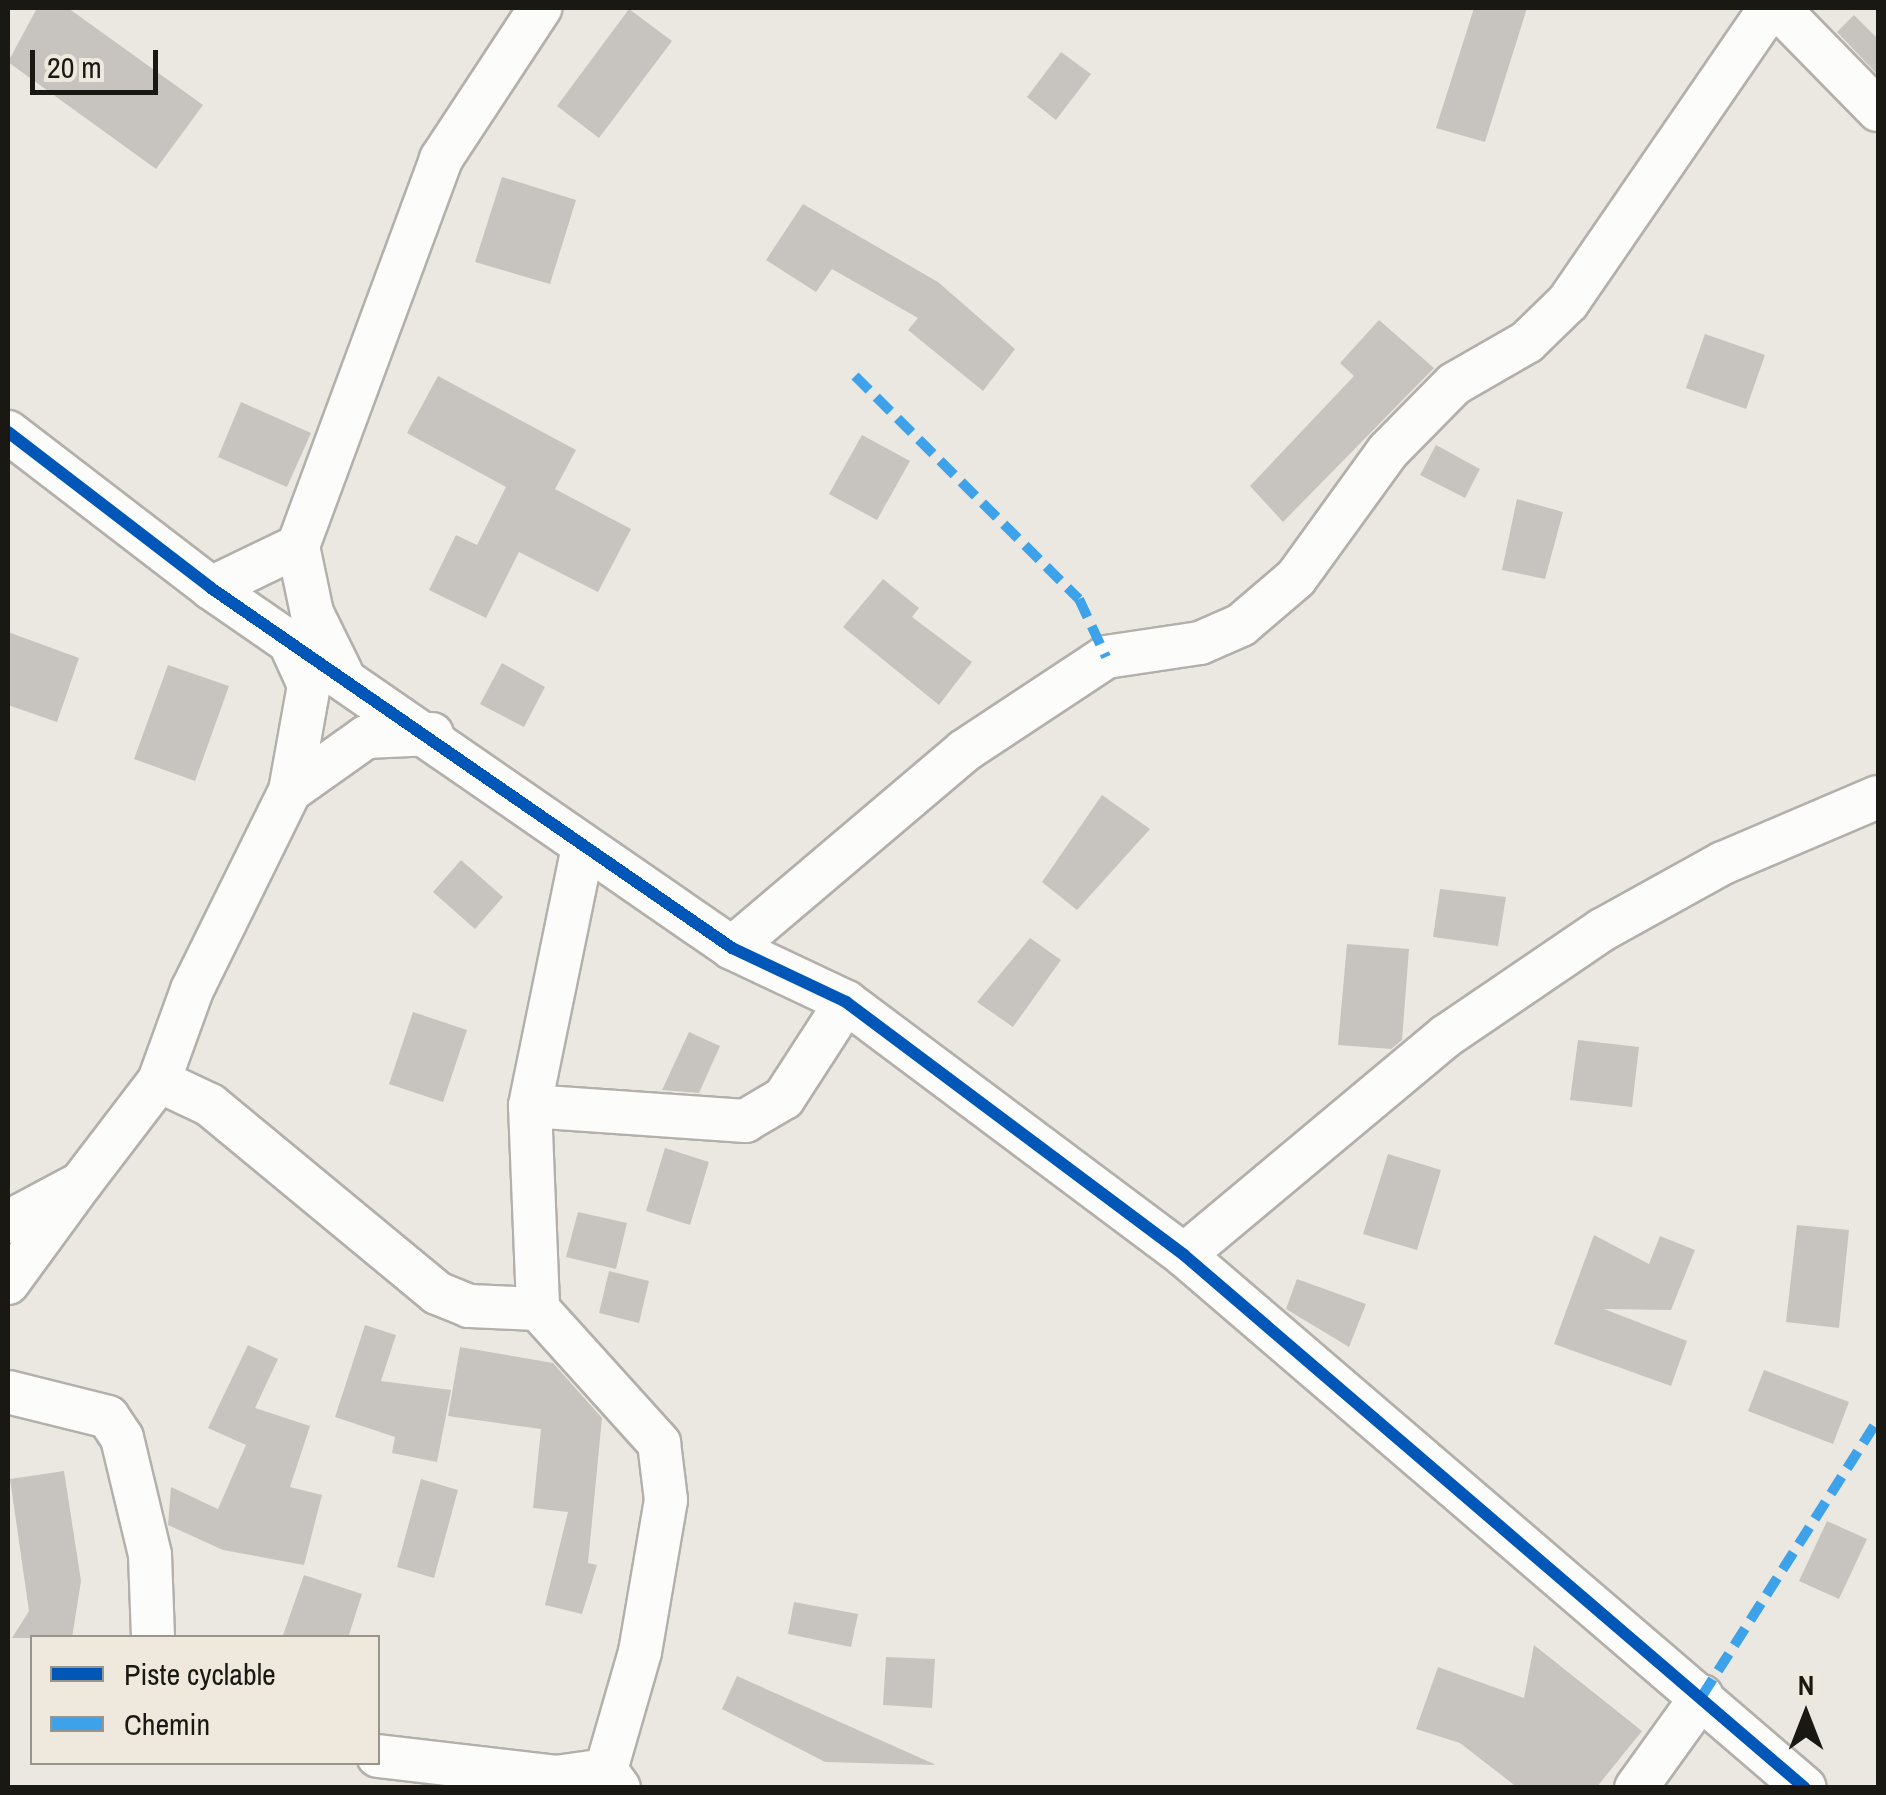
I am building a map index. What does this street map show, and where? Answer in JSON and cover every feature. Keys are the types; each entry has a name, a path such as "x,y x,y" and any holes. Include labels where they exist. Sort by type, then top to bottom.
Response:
{"street":[{"path":"342,674 312,612 298,546 442,160 540,8"},
{"path":"732,948 964,751 1106,657 1200,643 1242,624 1296,578 1401,438 1454,384 1528,342 1568,302 1770,8"},
{"path":"1778,8 1878,110"},
{"path":"8,432 210,588 432,734 584,847 732,948 846,1002 1184,1255 1805,1788"},
{"path":"210,588 298,546"},
{"path":"8,1283 159,1080 192,990 290,791 309,685 288,639"},
{"path":"290,791 366,737 432,734"},
{"path":"1184,1255 1446,1036 1602,930 1723,863 1878,797"},
{"path":"380,1756 556,1777 612,1778 640,1652 666,1500 659,1444 538,1309 530,1106 584,847"},
{"path":"530,1106 745,1121 784,1098 846,1002"},
{"path":"159,1080 210,1104 437,1293 469,1306 538,1309"},
{"path":"8,1222 82,1183"},
{"path":"8,1392 108,1416 122,1438 150,1555 154,1635"},
{"path":"1636,1788 1702,1696"}],"building":[{"path":"37,8 68,8 203,105 156,169 8,62"},
{"path":"1474,8 1527,8 1485,142 1436,128"},
{"path":"629,9 672,41 599,138 557,106"},
{"path":"1854,15 1878,39 1878,75 1837,32"},
{"path":"1061,52 1091,74 1056,120 1027,97"},
{"path":"502,177 576,200 550,284 475,262"},
{"path":"803,204 938,282 1015,349 983,391 908,330 918,318 832,269 816,292 766,260"},
{"path":"1379,320 1434,368 1283,522 1250,486 1354,376 1340,363"},
{"path":"1705,334 1765,355 1746,409 1686,388"},
{"path":"438,376 576,450 555,489 631,529 598,592 519,552 486,618 429,590 456,535 477,545 506,487 407,433"},
{"path":"241,402 311,433 287,487 218,457"},
{"path":"862,435 910,461 877,520 829,494"},
{"path":"1436,445 1480,469 1465,498 1420,475"},
{"path":"1517,499 1563,512 1545,579 1502,570"},
{"path":"883,579 919,608 912,617 972,662 939,705 843,627"},
{"path":"8,632 79,658 57,722 8,705"},
{"path":"502,663 545,687 524,727 480,704"},
{"path":"168,665 229,686 195,781 134,759"},
{"path":"1102,795 1150,829 1077,910 1042,882"},
{"path":"461,860 503,897 475,929 433,892"},
{"path":"1440,889 1506,897 1498,946 1433,937"},
{"path":"1030,938 1061,960 1013,1027 977,1002"},
{"path":"1347,944 1409,949 1402,1040 1391,1049 1338,1045"},
{"path":"413,1012 467,1030 443,1102 389,1084"},
{"path":"689,1032 720,1046 699,1093 662,1090"},
{"path":"1578,1040 1639,1047 1632,1107 1570,1100"},
{"path":"665,1148 709,1162 690,1225 646,1211"},
{"path":"1388,1154 1441,1170 1417,1250 1363,1234"},
{"path":"578,1212 627,1223 616,1269 566,1257"},
{"path":"1797,1225 1849,1230 1839,1328 1786,1322"},
{"path":"1594,1235 1649,1264 1660,1236 1695,1250 1671,1310 1604,1309 1687,1341 1671,1386 1554,1344"},
{"path":"609,1271 649,1281 639,1323 599,1313"},
{"path":"1297,1279 1366,1304 1349,1347 1286,1309"},
{"path":"365,1325 396,1335 381,1381 451,1390 437,1462 392,1453 395,1437 335,1417"},
{"path":"248,1345 278,1359 255,1408 310,1426 290,1487 322,1495 304,1565 223,1550 168,1525 171,1487 218,1509 246,1445 208,1428"},
{"path":"460,1347 553,1363 602,1418 588,1563 597,1565 582,1614 545,1605 568,1512 533,1508 541,1429 448,1416"},
{"path":"1764,1370 1849,1402 1833,1444 1748,1411"},
{"path":"64,1471 81,1581 72,1635 12,1638 29,1611 10,1479"},
{"path":"421,1479 458,1490 434,1578 397,1567"},
{"path":"1827,1521 1867,1539 1839,1599 1799,1581"},
{"path":"304,1575 362,1594 349,1635 283,1635"},
{"path":"794,1602 858,1614 851,1647 788,1634"},
{"path":"1534,1645 1642,1731 1596,1788 1518,1788 1460,1743 1416,1729 1438,1667 1524,1698"},
{"path":"886,1657 935,1659 932,1708 883,1705"},
{"path":"737,1676 934,1765 825,1762 722,1709"}],"marked path":[{"path":"855,376 1079,599 1106,657"},
{"path":"1702,1696 1878,1420"}],"cycle path":[{"path":"8,432 211,588 732,948 846,1002 1184,1255 1805,1788"}]}
